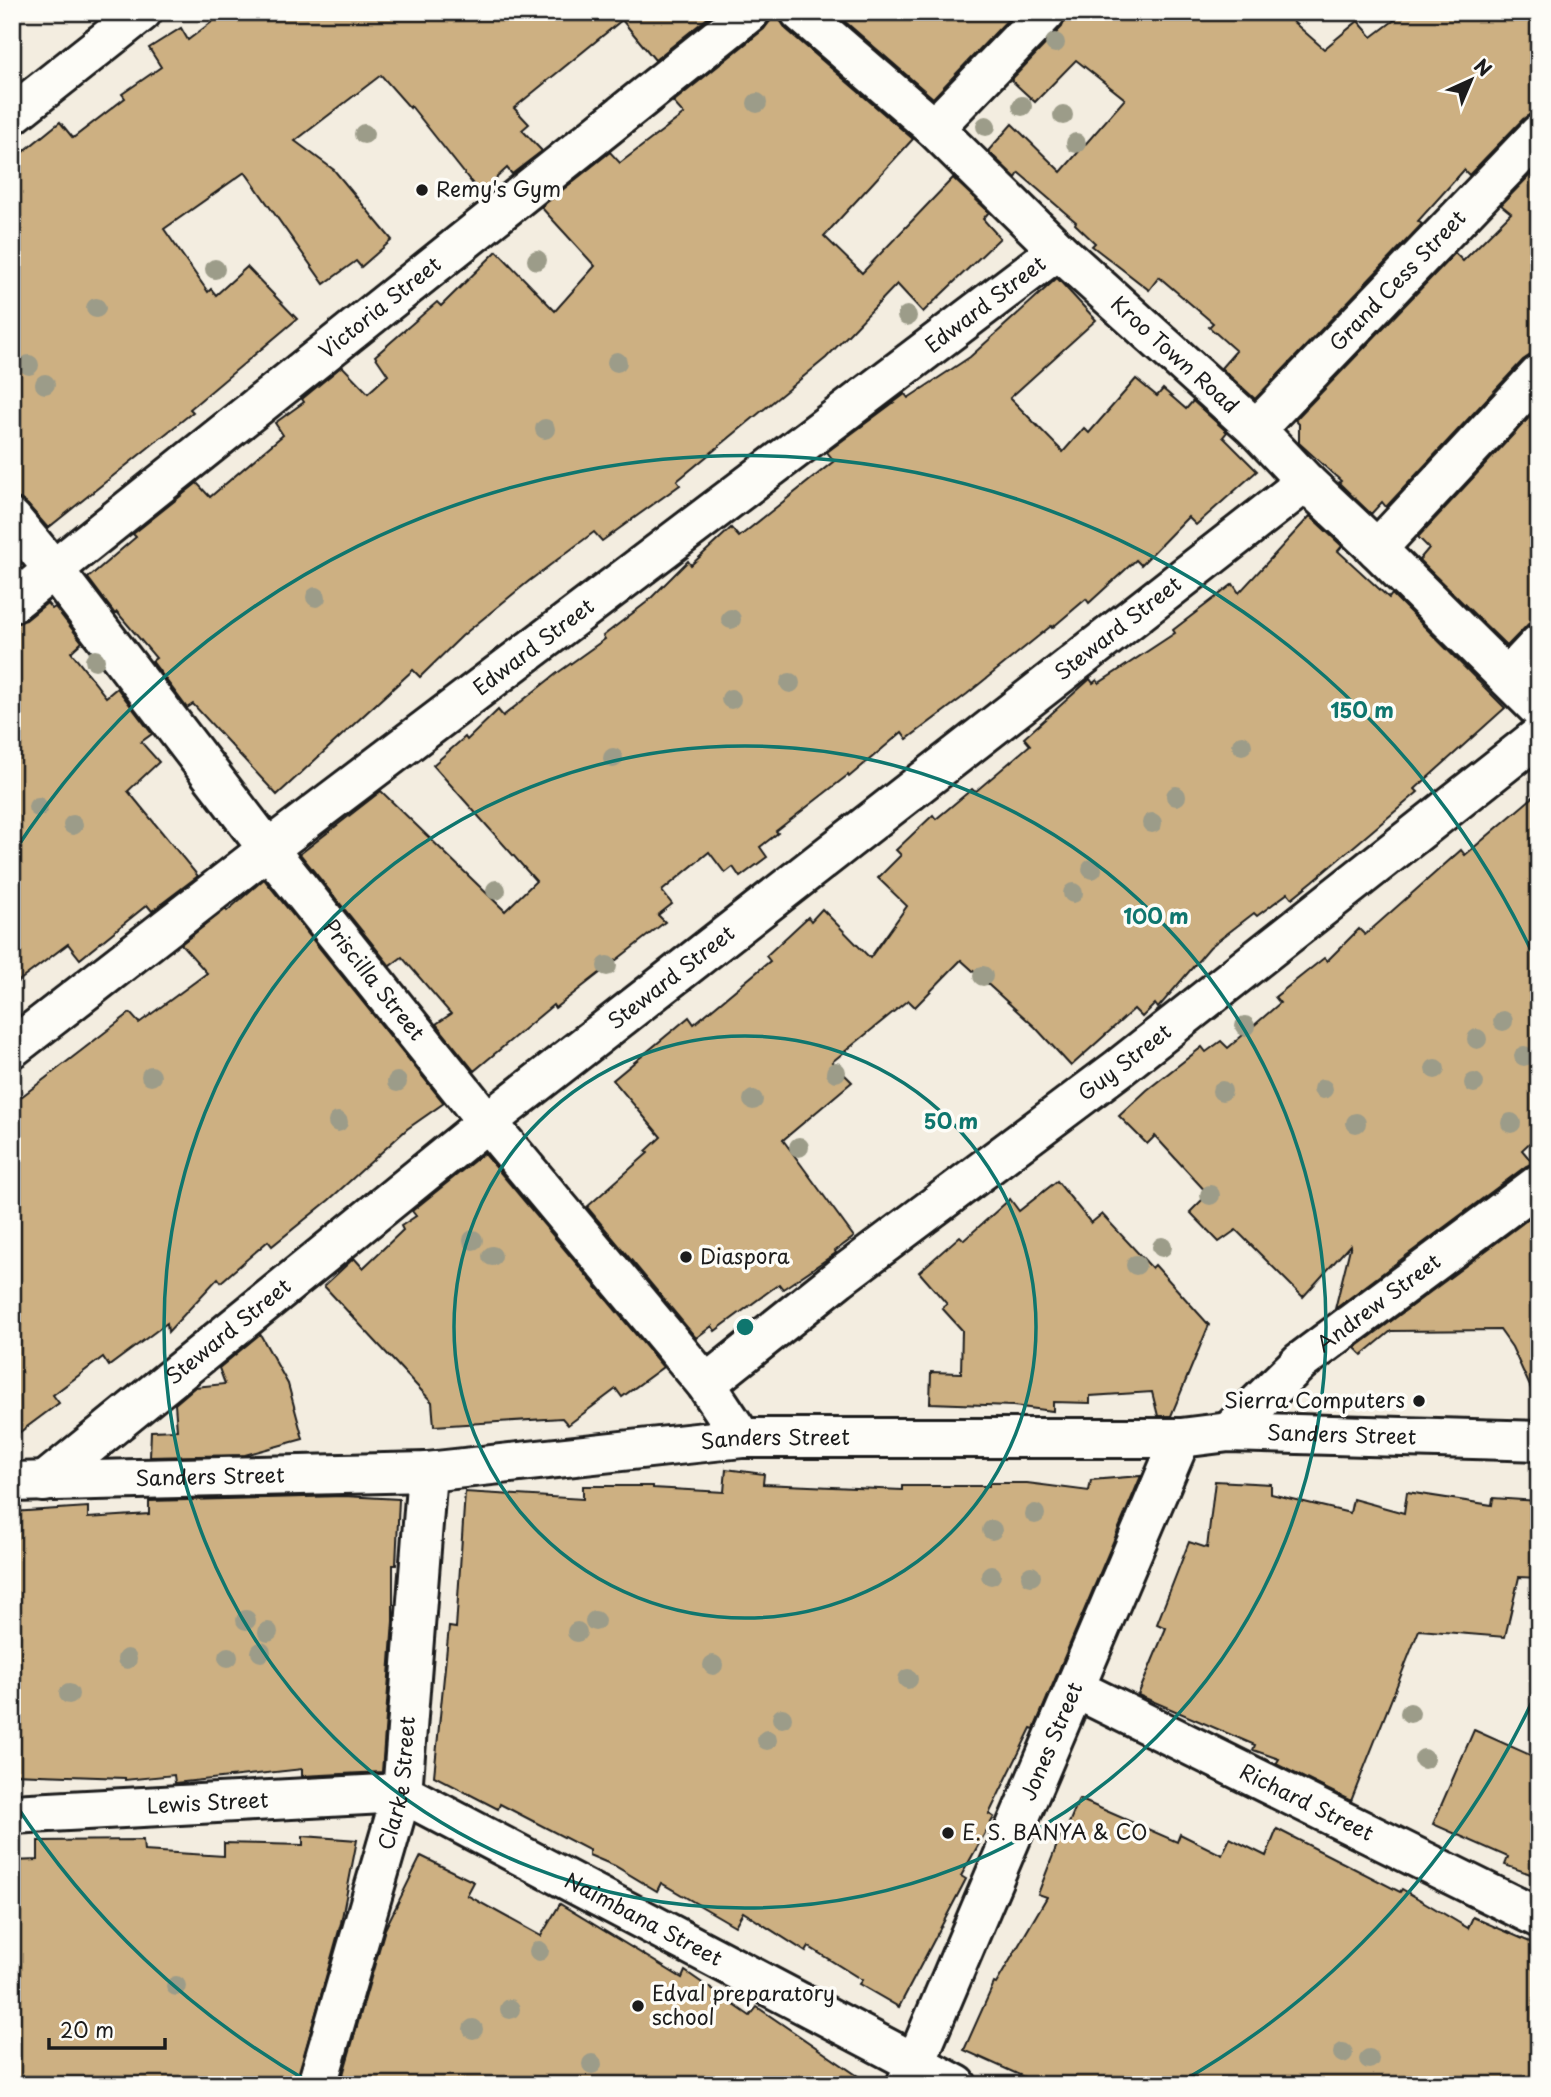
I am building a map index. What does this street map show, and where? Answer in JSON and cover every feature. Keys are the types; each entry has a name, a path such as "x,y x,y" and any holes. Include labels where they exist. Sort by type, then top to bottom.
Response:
{"street":[{"path":"12,115 142,12"},
{"name":"Victoria Street","path":"12,603 750,12"},
{"name":"Kroo Town Road","path":"800,12 934,128 1058,250 1256,429 1306,482 1539,709"},
{"path":"934,128 1046,12"},
{"name":"Grand Cess Street","path":"1256,429 1539,134"},
{"name":"Edward Street","path":"12,1048 268,849 1058,250"},
{"path":"1377,549 1539,375"},
{"name":"Steward Street","path":"28,1482 1306,482"},
{"name":"Priscilla Street","path":"12,519 268,849 486,1122 706,1384 742,1438"},
{"path":"1508,677 1539,644"},
{"name":"Guy Street","path":"706,1384 839,1278 1119,1068 1539,736"},
{"name":"Andrew Street","path":"1228,1433 1300,1362 1539,1184"},
{"name":"Sanders Street","path":"28,1482 427,1472 742,1438 1181,1438 1228,1433 1539,1441"},
{"name":"Jones Street","path":"911,2074 1181,1438"},
{"name":"Clarke Street","path":"317,2085 402,1793 427,1472"},
{"name":"Richard Street","path":"1076,1689 1539,1918"},
{"name":"Lewis Street","path":"12,1814 402,1793"},
{"name":"Naimbana Street","path":"402,1793 911,2074 957,2085"}],"building":[{"path":"225,12 715,12 655,60 622,20 514,108 529,124 522,130 542,151 512,174 507,168 480,193 411,106 410,108 381,75 295,141 334,170 392,240 361,267 356,261 324,284 245,172 164,229 208,292 211,289 216,295 247,267 297,319 190,409 193,412 48,528 28,505 20,499 12,498 12,161 60,122 73,138 125,98 122,94 161,67 149,48 181,28 188,40"},
{"path":"771,12 779,12 780,20 786,29 913,139 824,236 862,273 953,178 989,212 983,219 1000,238 923,312 897,284 826,358 677,481 680,485 602,541 594,532 462,636 420,677 413,670 277,795 193,704 187,708 152,661 156,658 117,612 115,614 88,578 136,537 133,534 197,483 210,497 283,435 275,423 304,402 302,399 342,366 368,393 388,375 375,356 437,302 441,306 497,251 555,311 595,266 541,207 610,152 620,163 684,114 673,102 764,29 770,21"},
{"path":"834,12 1015,12 933,98"},
{"path":"1067,12 1282,12 1324,49 1358,21 1372,37 1405,12 1539,12 1539,113 1532,113 1523,119 1469,175 1464,170 1418,221 1422,224 1255,399 1221,368 1236,351 1209,327 1213,323 1159,277 1149,290 1092,246 1095,243 1076,222 1019,173 1016,178 988,151 1012,124 1061,172 1125,99 1076,60 1035,102 1011,80 1062,27"},
{"path":"1539,166 1539,354 1532,354 1523,360 1386,507 1382,502 1371,514 1339,483 1341,481 1299,443 1299,424 1295,420 1455,253 1463,261 1511,213 1501,205"},
{"path":"1057,278 1096,320 1010,398 1063,452 1084,428 1089,433 1136,379 1157,396 1163,389 1186,409 1193,401 1227,432 1223,437 1257,471 1196,525 1188,517 1141,565 1136,560 1089,603 1086,599 907,739 902,732 849,777 848,775 776,831 778,833 760,847 767,857 740,877 733,867 725,873 709,852 662,891 672,904 658,915 665,922 555,1008 553,1005 474,1071 436,1024 451,1014 402,957 390,966 300,854 381,791 505,911 536,881 433,765 465,737 467,740 498,710 503,716 605,639 603,636 647,602 688,561 691,565 731,528 739,537 834,461 827,452 905,394 908,398 970,357"},
{"path":"1539,407 1539,613 1507,646 1419,560 1429,548 1418,537"},
{"path":"1310,516 1342,546 1338,551 1389,598 1392,594 1505,708 1415,789 1418,792 1313,881 1292,898 1288,893 1257,916 1254,913 1210,947 1158,1008 1155,1004 1142,1017 1134,1009 1071,1066 1035,1027 961,960 915,1007 908,1000 832,1062 852,1082 783,1140 854,1237 835,1251 836,1253 783,1289 779,1284 715,1331 712,1326 696,1338 587,1207 648,1153 646,1151 661,1137 613,1080 689,1017 694,1024 770,961 766,956 808,917 811,921 822,909 870,958 907,906 878,878 901,855 896,850 933,815 936,819 972,789 975,792 1030,745 1024,738 1090,679 1093,683 1097,680 1099,683 1175,633 1173,630 1233,584 1239,593"},
{"path":"47,603 52,609 55,607 82,642 71,652 106,697 117,688 152,734 141,742 159,762 128,791 198,876 152,911 147,905 80,959 68,944 12,986 12,624 26,620"},
{"path":"1539,792 1539,1134 1522,1150 1533,1163 1335,1309 1351,1244 1303,1297 1236,1230 1219,1242 1190,1212 1208,1194 1155,1136 1147,1144 1119,1116 1202,1047 1206,1052 1221,1041 1228,1048 1280,1003 1275,997 1324,958 1327,961 1359,929 1365,935 1461,850 1465,855"},
{"path":"264,879 444,1103 407,1129 329,1200 272,1246 268,1241 221,1282 218,1278 168,1332 167,1323 109,1366 103,1357 53,1395 59,1403 12,1438 12,1104 130,1013 139,1023 207,973 181,944 226,909 227,911"},
{"path":"484,1153 663,1367 622,1397 616,1389 568,1425 562,1418 434,1426 432,1402 324,1286 354,1258 363,1268 403,1230 401,1226 416,1216 412,1211"},
{"path":"1057,1181 1091,1223 1102,1214 1152,1268 1155,1265 1209,1325 1171,1416 1158,1416 1152,1392 1090,1396 1090,1403 1053,1402 1053,1411 1013,1406 930,1403 931,1372 961,1373 962,1330 942,1308 947,1304 919,1272 960,1236 964,1240 1010,1199 1019,1211"},
{"path":"1539,1211 1539,1406 1512,1347 1500,1330 1391,1331 1362,1355 1355,1348"},
{"path":"260,1334 288,1384 303,1439 245,1455 150,1457 151,1431 177,1430 175,1404 195,1387 225,1384 219,1368"},
{"path":"726,1469 764,1474 763,1484 902,1490 902,1486 1027,1483 1089,1491 1091,1480 1141,1476 1034,1729 1031,1728 989,1814 994,1817 961,1876 966,1879 899,2007 859,1984 862,1980 809,1947 806,1952 743,1912 735,1926 661,1883 657,1891 615,1866 589,1855 589,1850 500,1804 498,1809 434,1776 449,1627 456,1628 465,1492 583,1499 583,1486 653,1486 724,1492"},
{"path":"1215,1481 1271,1484 1271,1494 1350,1513 1353,1499 1404,1513 1407,1492 1492,1505 1493,1498 1539,1501 1539,1578 1519,1577 1505,1637 1419,1630 1351,1801 1276,1764 1279,1759 1253,1750 1255,1745 1138,1695 1166,1628 1157,1624 1189,1542 1207,1548"},
{"path":"344,1496 399,1499 382,1772 302,1776 302,1769 175,1783 174,1775 125,1780 12,1774 12,1512 88,1507 88,1518 149,1514 149,1501"},
{"path":"1474,1730 1539,1759 1539,1877 1505,1865 1508,1857 1433,1824"},
{"path":"1079,1799 1177,1842 1180,1834 1222,1855 1230,1838 1266,1856 1277,1829 1400,1892 1402,1889 1468,1928 1473,1917 1539,1946 1539,2085 1042,2085 964,2050 994,1983 996,1984 1047,1897 1038,1894 1062,1832 1065,1833"},
{"path":"303,1836 357,1840 341,1923 296,2085 12,2085 12,1861 38,1860 38,1841 143,1840 144,1851 224,1856 224,1843 303,1845"},
{"path":"421,1856 474,1882 467,1895 541,1936 560,1904 682,1978 685,1971 750,2016 757,2007 871,2085 340,2085 385,1929"}],"place":[{"name":"Remy's Gym","path":"422,190"},
{"name":"Diaspora","path":"686,1257"},
{"name":"Sierra Computers","path":"1419,1401"},
{"name":"E. S. BANYA & CO","path":"948,1833"},
{"name":"Edval preparatory school","path":"638,2006"}]}
